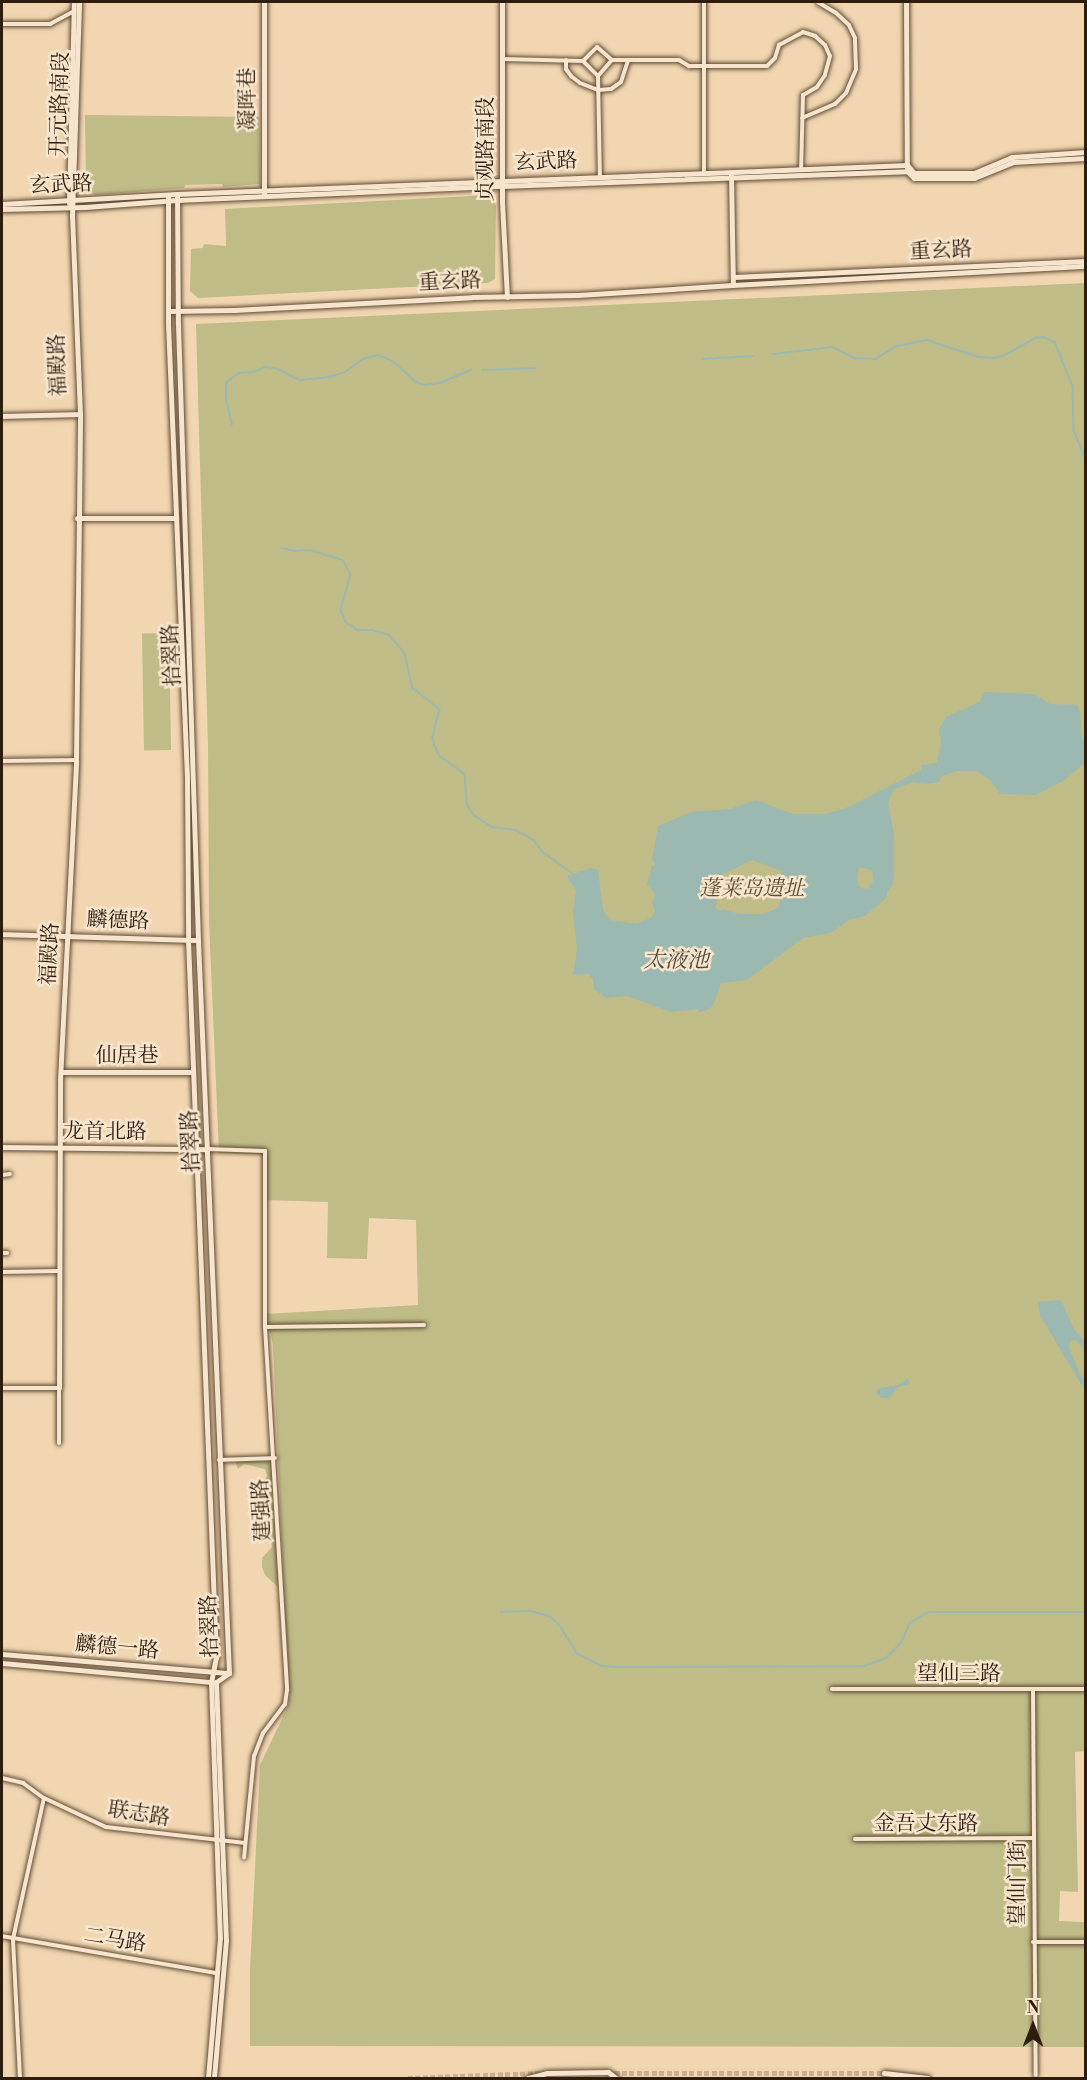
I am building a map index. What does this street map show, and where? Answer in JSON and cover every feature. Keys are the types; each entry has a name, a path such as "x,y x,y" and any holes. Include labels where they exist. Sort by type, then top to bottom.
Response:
{"street":[{"name":"开元路南段","path":"71,204 74,2"},
{"name":"开元路南段","path":"71,204 79,2"},
{"name":"凝晖巷","path":"264,2 264,195"},
{"name":"贞观路南段","path":"502,2 502,183 507,297"},
{"path":"704,2 704,172"},
{"path":"802,118 835,104 846,93 856,69 855,38 849,25 836,13 818,2"},
{"path":"906,2 907,168"},
{"path":"2,24 50,24 74,11"},
{"path":"584,61 597,47 612,60 679,60 689,66 767,66 775,58 779,45 803,32 814,36 825,45 830,56 825,75 817,87 803,95 801,169"},
{"path":"502,59 584,61 598,75"},
{"path":"566,60 566,69 580,83 598,90 611,89 621,82 628,60"},
{"path":"600,177 598,75 612,60"},
{"name":"玄武路","path":"2,209 177,197 264,195 704,172 731,174 801,169 907,168 914,173 974,173 1012,157 1086,152"},
{"name":"玄武路","path":"907,168 914,178 974,178 1014,162 1086,158"},
{"name":"玄武路","path":"502,183 907,168"},
{"path":"731,174 733,285"},
{"name":"拾翠路","path":"177,197 178,312 198,940 229,1673 213,1682"},
{"name":"拾翠路","path":"168,198 168,311 187,778 188,940 215,1645 213,1682 220,1840 221,1973 214,2079"},
{"name":"玄武路","path":"2,204 71,204"},
{"name":"福殿路","path":"59,1388 61,1072 76,760 78,414 71,204"},
{"name":"重玄路","path":"733,278 1086,261"},
{"name":"重玄路","path":"168,311 507,297 1086,266"},
{"path":"2,416 78,414"},
{"path":"78,520 175,518"},
{"path":"2,761 76,760"},
{"name":"麟德路","path":"2,934 198,940"},
{"name":"仙居巷","path":"61,1072 193,1072"},
{"name":"龙首北路","path":"2,1147 208,1149"},
{"name":"建强路","path":"208,1149 265,1151 265,1327 275,1458 287,1690 285,1704 263,1733 255,1756 244,1858"},
{"path":"2,1174 10,1174"},
{"path":"2,1272 59,1271"},
{"path":"265,1327 424,1325"},
{"path":"2,1388 59,1388 59,1443"},
{"path":"219,1460 275,1458"},
{"name":"麟德一路","path":"2,1654 213,1674 229,1673"},
{"name":"麟德一路","path":"2,1663 213,1682"},
{"name":"望仙三路","path":"832,1689 1086,1689"},
{"name":"望仙门街","path":"1033,1690 1033,1942 1036,2075"},
{"name":"联志路","path":"2,1778 23,1783 44,1798 106,1827 245,1843"},
{"path":"20,2079 13,1939 44,1798"},
{"name":"金吾丈东路","path":"855,1839 1033,1838"},
{"name":"二马路","path":"2,1936 221,1973"},
{"path":"1033,1942 1086,1942"},
{"name":"拾翠路","path":"208,2079 221,1973"},
{"path":"528,2079 547,2073 608,2072 616,2079"},
{"path":"884,2073 928,2079"}],"green space":[{"path":"85,115 259,117 260,184 223,187 222,184 185,185 184,188 95,195 86,186"},
{"path":"491,195 496,206 495,279 488,283 198,298 190,291 191,249 203,248 204,244 226,246 225,209"},
{"name":"蓬莱岛遗址","path":"1085,283 1086,1751 1075,1752 1078,1892 1060,1891 1059,1921 1085,1922 1085,2047 250,2046 250,1970 260,1765 289,1704 273,1345 266,1314 418,1305 416,1220 369,1218 367,1259 327,1258 328,1202 264,1200 265,1155 219,1153 209,922 208,745 196,324"},
{"path":"142,633 169,633 171,750 144,750"},
{"path":"272,1460 274,1500 270,1500 263,1490 263,1482 267,1476 265,1469 244,1464 238,1469 235,1461"},
{"path":"274,1503 279,1588 265,1575 262,1567 262,1558 272,1547 270,1525 264,1513"}],"water":[{"name":"太液池","path":"985,692 1034,694 1050,704 1077,705 1080,711 1081,734 1085,743 1085,762 1065,780 1036,795 1000,794 991,781 976,771 957,771 940,777 940,782 925,784 913,782 893,790 888,803 894,835 894,871 893,884 887,892 887,897 865,916 849,920 830,933 803,938 747,980 721,983 713,1006 705,1011 698,1012 698,1009 671,1012 627,996 606,998 594,989 593,979 588,974 573,975 577,950 573,912 576,891 567,876 591,868 598,870 603,910 610,920 637,924 652,917 655,911 652,903 655,894 647,884 652,866 655,865 652,860 658,826 691,812 730,809 756,800 793,814 825,814 844,809 921,770 921,765 937,763 941,741 939,730 946,717 979,702","holes":["752,860 781,871 787,882 778,908 763,914 739,914 715,908 717,904 711,882","859,867 872,870 873,881 868,889 859,887 857,879"]},
{"path":"1061,1300 1074,1329 1085,1342 1085,1358 1085,1391 1040,1315 1038,1302","holes":["1076,1340 1082,1346 1085,1358 1083,1377 1081,1377 1069,1348 1070,1341"]},
{"path":"908,1378 909,1384 898,1387 889,1398 882,1398 876,1393 877,1389 898,1385"}],"waterway":[{"path":"773,354 833,347 855,358 876,359 896,346 927,340 979,357 992,358 1003,356 1035,338 1043,337 1055,342 1073,386 1074,430 1086,459"},
{"path":"232,425 226,399 226,383 239,373 255,372 265,367 276,368 300,380 329,377 345,372 363,359 378,355 393,361 416,382 425,385 440,383 471,370"},
{"path":"702,359 753,356"},
{"path":"482,370 536,368"},
{"path":"283,548 295,551 310,550 343,560 351,575 341,610 346,622 358,630 373,630 389,635 405,654 413,688 440,709 433,738 435,746 440,756 465,774 467,804 474,815 492,827 516,830 534,840 543,852 573,874"},
{"path":"501,1612 530,1611 550,1616 561,1627 578,1654 602,1666 615,1667 864,1666 886,1658 901,1643 910,1623 929,1612 1086,1612"}],"tunnel":[{"path":"408,2078 541,2073"},
{"path":"607,2073 884,2073"}]}
